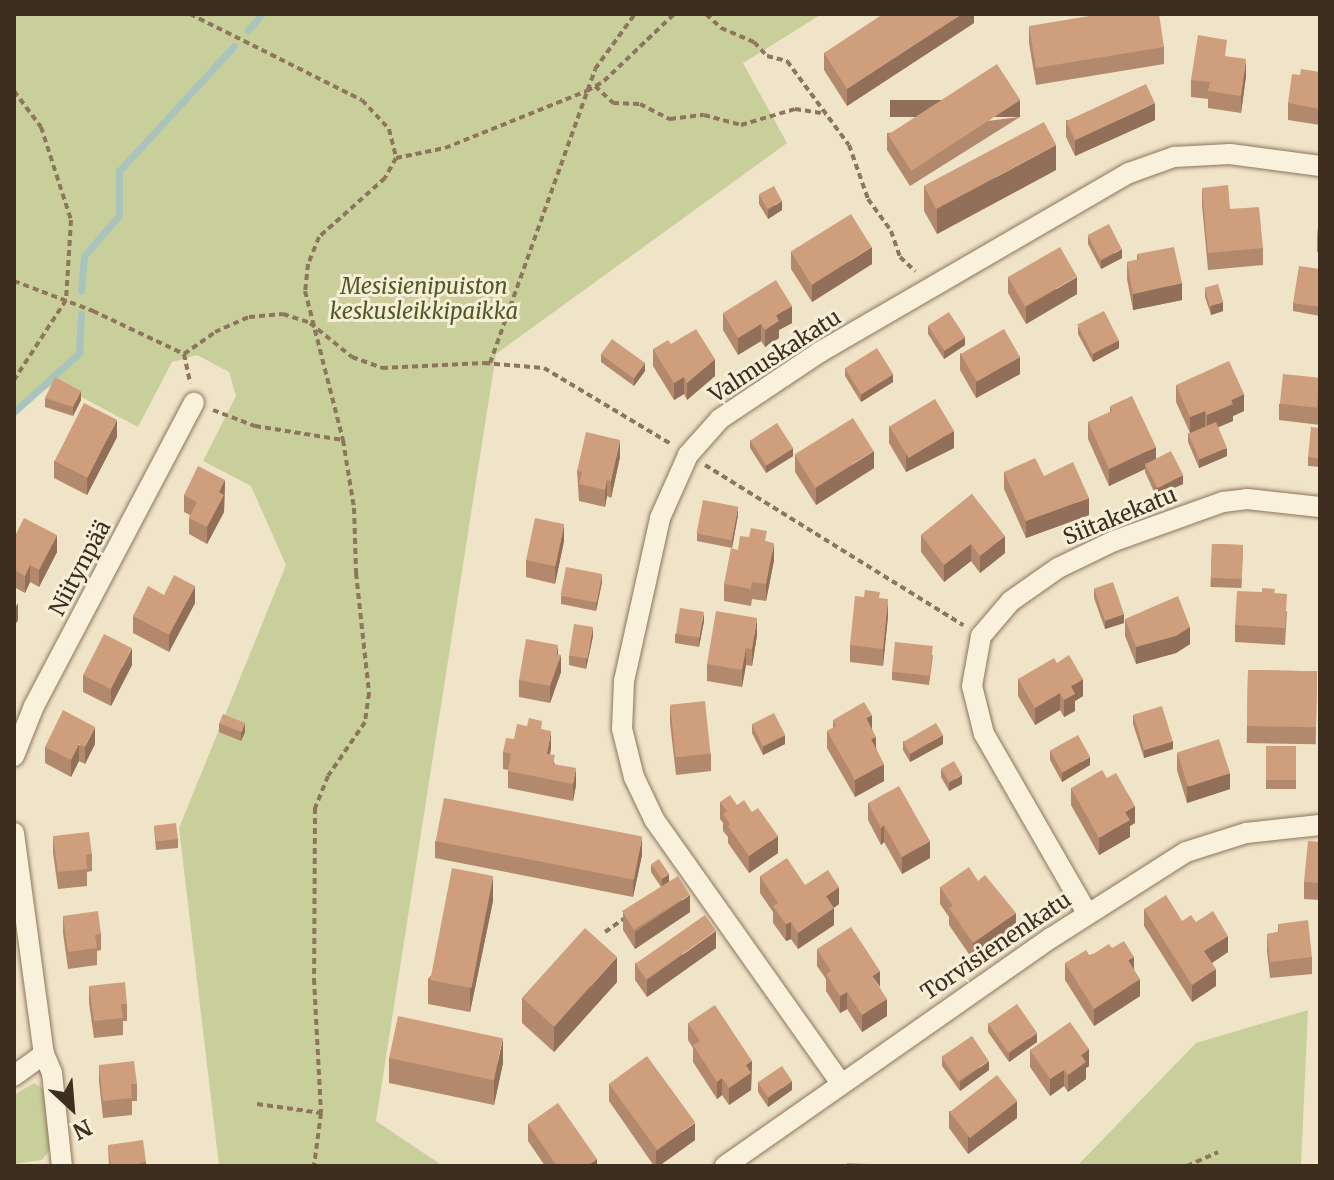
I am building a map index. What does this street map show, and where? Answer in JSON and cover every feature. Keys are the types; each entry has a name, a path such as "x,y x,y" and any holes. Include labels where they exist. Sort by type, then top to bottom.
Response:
{"street":[{"name":"Valmuskakatu","path":"840,1082 654,819 634,777 622,729 624,681 660,518 688,455 720,419 820,352 1129,173 1174,157 1230,154 1320,166"},
{"name":"Niitynpää","path":"14,756 34,706 194,403"},
{"name":"Siitakekatu","path":"981,636 1011,601 1058,568 1114,541 1223,502 1247,499 1320,507"},
{"path":"981,636 972,686 984,734 1087,913"},
{"name":"Torvisienenkatu","path":"725,1166 840,1082 1087,913 1186,852 1246,833 1320,825"},
{"path":"14,833 44,1054 52,1073 62,1166"},
{"path":"14,1076 44,1054"}],"path":[{"path":"190,14 362,100 389,129 396,158 385,178 319,237 308,264 305,291 310,323 343,440 354,508 356,573 369,693 365,722 328,776 315,808 314,979 321,1113 314,1166"},
{"path":"490,363 595,69 635,14"},
{"path":"396,158 445,148 587,91 674,14"},
{"path":"706,14 721,28 754,42 767,56 787,61 849,145 868,199 891,231 900,257 930,287"},
{"path":"595,86 613,103 640,104 670,119 704,115 741,125 795,109 828,114"},
{"path":"14,91 41,127 71,220 66,300 14,380"},
{"path":"14,281 66,300 184,354"},
{"path":"184,354 215,332 249,317 283,314 310,323 352,357 382,368 490,363 544,368 981,636"},
{"path":"184,354 194,403 255,426 343,440"},
{"path":"605,932 630,915"},
{"path":"257,1104 321,1113"},
{"path":"1187,1166 1218,1152"}],"green space":[{"name":"Mesisienipuiston keskusleikkipaikka","path":"14,14 822,14 743,63 787,143 496,354 376,1121 443,1166 219,1166 179,828 286,565 251,486 203,461 236,396 229,372 197,355 172,362 138,427 55,383 14,412"},
{"path":"1308,1010 1301,1166 1077,1166 1196,1043"},
{"path":"34,1083 44,1089 51,1148 42,1160 14,1164 14,1095"}],"building":[{"path":"883,14 962,14 847,89 824,53"},
{"path":"1101,14 1159,14 1164,47 1036,68 1029,26"},
{"path":"1198,35 1227,40 1225,56 1246,59 1241,96 1208,91 1210,82 1191,80"},
{"path":"997,64 1020,100 911,171 888,135"},
{"path":"1301,69 1320,72 1320,109 1288,103 1292,74 1300,75"},
{"path":"1146,84 1155,103 1075,140 1066,121"},
{"path":"1044,122 1056,145 936,209 924,186"},
{"path":"1228,185 1230,209 1259,207 1263,248 1208,253 1202,188"},
{"path":"774,186 782,201 767,209 759,194"},
{"path":"851,214 872,247 811,285 791,252"},
{"path":"1109,224 1122,249 1100,260 1088,235"},
{"path":"1060,247 1077,276 1025,306 1008,277"},
{"path":"1174,247 1182,283 1133,294 1127,262 1139,259 1137,254"},
{"path":"1299,266 1320,269 1320,307 1293,303"},
{"path":"776,280 792,306 776,315 779,321 765,330 761,324 738,338 723,313"},
{"path":"1218,284 1223,302 1210,306 1205,288"},
{"path":"1104,311 1119,340 1092,354 1077,325"},
{"path":"949,312 965,337 944,351 928,326"},
{"path":"696,329 715,359 687,383 684,377 674,383 653,349 668,340 671,344"},
{"path":"1004,329 1020,357 977,382 961,354"},
{"path":"612,339 645,363 634,378 601,354"},
{"path":"877,348 893,374 861,394 845,368"},
{"path":"1229,361 1244,394 1231,400 1233,404 1207,415 1205,411 1190,417 1176,385"},
{"path":"1283,374 1320,378 1317,408 1280,404"},
{"path":"55,377 81,391 73,407 45,398"},
{"path":"1132,396 1156,447 1109,469 1088,422 1112,411 1110,406"},
{"path":"935,399 954,431 909,458 890,426"},
{"path":"84,403 117,420 87,478 54,461"},
{"path":"853,418 874,451 815,488 794,455"},
{"path":"1216,422 1227,448 1199,459 1188,434"},
{"path":"777,423 793,448 767,466 750,440"},
{"path":"1311,427 1320,428 1320,459 1308,457"},
{"path":"586,432 620,440 611,481 607,480 605,490 579,484 582,472 577,471"},
{"path":"1171,451 1183,475 1157,488 1145,464"},
{"path":"1035,458 1044,476 1073,462 1089,498 1026,521 1004,472"},
{"path":"198,466 225,480 219,492 224,495 207,527 189,518 197,502 184,495"},
{"path":"972,494 1005,536 980,556 971,544 944,565 921,535"},
{"path":"703,500 738,507 732,540 697,533"},
{"path":"24,518 57,535 39,570 30,565 25,576 14,570 14,538"},
{"path":"535,518 564,524 555,566 526,560"},
{"path":"751,528 767,531 765,541 774,543 766,584 752,582 751,589 724,584 731,548 738,550 740,536 749,537"},
{"path":"1212,544 1243,545 1242,579 1211,578"},
{"path":"566,567 602,574 597,603 560,595"},
{"path":"174,575 195,586 169,635 133,616 148,586 164,595"},
{"path":"1113,582 1124,614 1105,621 1094,589"},
{"path":"1262,588 1287,594 1285,628 1235,625 1237,591 1262,592"},
{"path":"865,590 880,592 879,598 888,599 883,649 850,645 855,596 864,597"},
{"path":"1178,596 1190,627 1176,636 1136,647 1125,619"},
{"path":"680,608 704,612 700,637 676,634"},
{"path":"716,611 757,618 752,649 746,648 742,670 707,664"},
{"path":"574,624 593,627 588,659 569,656"},
{"path":"104,634 132,648 111,689 83,675"},
{"path":"526,639 558,645 556,654 561,655 550,686 519,680"},
{"path":"895,642 933,646 930,676 892,672"},
{"path":"1069,655 1083,679 1071,686 1075,694 1064,700 1060,693 1035,708 1018,679 1054,658 1057,663"},
{"path":"1248,670 1317,671 1316,727 1247,726"},
{"path":"705,701 711,754 676,757 670,705"},
{"path":"864,702 872,715 866,718 876,737 871,739 884,764 855,780 827,731 836,726 833,720"},
{"path":"1162,706 1173,741 1144,750 1133,715"},
{"path":"63,710 95,727 85,747 79,744 71,760 45,747"},
{"path":"774,713 785,735 763,747 752,724"},
{"path":"223,714 245,723 242,732 219,723"},
{"path":"529,718 542,721 541,729 551,731 547,754 555,755 553,764 576,768 573,784 508,771 511,754 503,752 506,738 514,739 517,724 527,726"},
{"path":"936,723 943,735 910,754 903,742"},
{"path":"1078,735 1090,757 1062,772 1050,751"},
{"path":"1219,739 1230,773 1188,787 1177,753"},
{"path":"1266,746 1296,746 1296,780 1266,780"},
{"path":"954,761 962,775 949,782 941,768"},
{"path":"1102,770 1107,778 1116,773 1135,806 1125,812 1130,820 1099,838 1071,788"},
{"path":"899,786 930,841 902,857 868,803"},
{"path":"730,795 737,805 744,800 752,812 758,808 778,836 749,856 723,814 727,811 720,802"},
{"path":"444,798 642,837 634,880 436,841"},
{"path":"176,823 178,839 156,842 154,826"},
{"path":"89,832 92,854 86,855 87,869 58,872 53,836"},
{"path":"1308,841 1320,842 1320,883 1304,882"},
{"path":"787,858 805,885 828,870 839,887 826,896 834,908 798,933 791,922 786,924 773,906 778,903 760,876"},
{"path":"659,859 669,874 662,879 652,864"},
{"path":"969,867 978,881 985,875 1016,913 973,943 949,908 953,906 940,887"},
{"path":"452,868 493,876 471,988 430,980"},
{"path":"678,876 690,895 634,930 622,911"},
{"path":"1166,895 1182,921 1191,915 1196,922 1213,911 1228,936 1204,951 1216,969 1192,985 1144,909"},
{"path":"98,911 101,934 95,935 97,948 68,952 63,916"},
{"path":"705,915 716,931 646,979 635,964"},
{"path":"1308,920 1312,957 1270,962 1267,934 1279,932 1278,924"},
{"path":"851,927 880,971 872,976 887,999 862,1015 847,992 840,996 826,974 831,971 817,949"},
{"path":"585,928 617,957 554,1027 522,998"},
{"path":"1124,941 1134,957 1128,960 1140,979 1094,1009 1065,963 1086,950 1090,956 1109,944 1112,948"},
{"path":"125,982 127,1004 121,1004 123,1018 94,1021 89,986"},
{"path":"1017,1004 1037,1033 1008,1053 988,1024"},
{"path":"715,1005 752,1061 746,1065 751,1073 729,1088 722,1078 717,1082 693,1045 700,1041 688,1023"},
{"path":"398,1016 503,1038 494,1080 389,1058"},
{"path":"1070,1022 1089,1049 1081,1055 1086,1062 1068,1075 1064,1070 1050,1079 1030,1050"},
{"path":"972,1036 989,1061 958,1082 941,1057"},
{"path":"647,1056 695,1122 657,1150 609,1084"},
{"path":"134,1061 137,1084 131,1084 132,1098 103,1101 99,1065"},
{"path":"782,1066 792,1081 768,1097 758,1082"},
{"path":"997,1075 1017,1101 970,1138 950,1112"},
{"path":"558,1103 597,1159 587,1166 557,1166 528,1124"},
{"path":"143,1140 146,1162 140,1163 140,1166 111,1166 108,1145"},
{"path":"847,1163 914,1166 847,1166"}],"waterway":[{"path":"248,30 262,14"},
{"path":"81,291 84,256 119,215 119,171 234,46"},
{"path":"14,412 79,353 81,314"}]}
